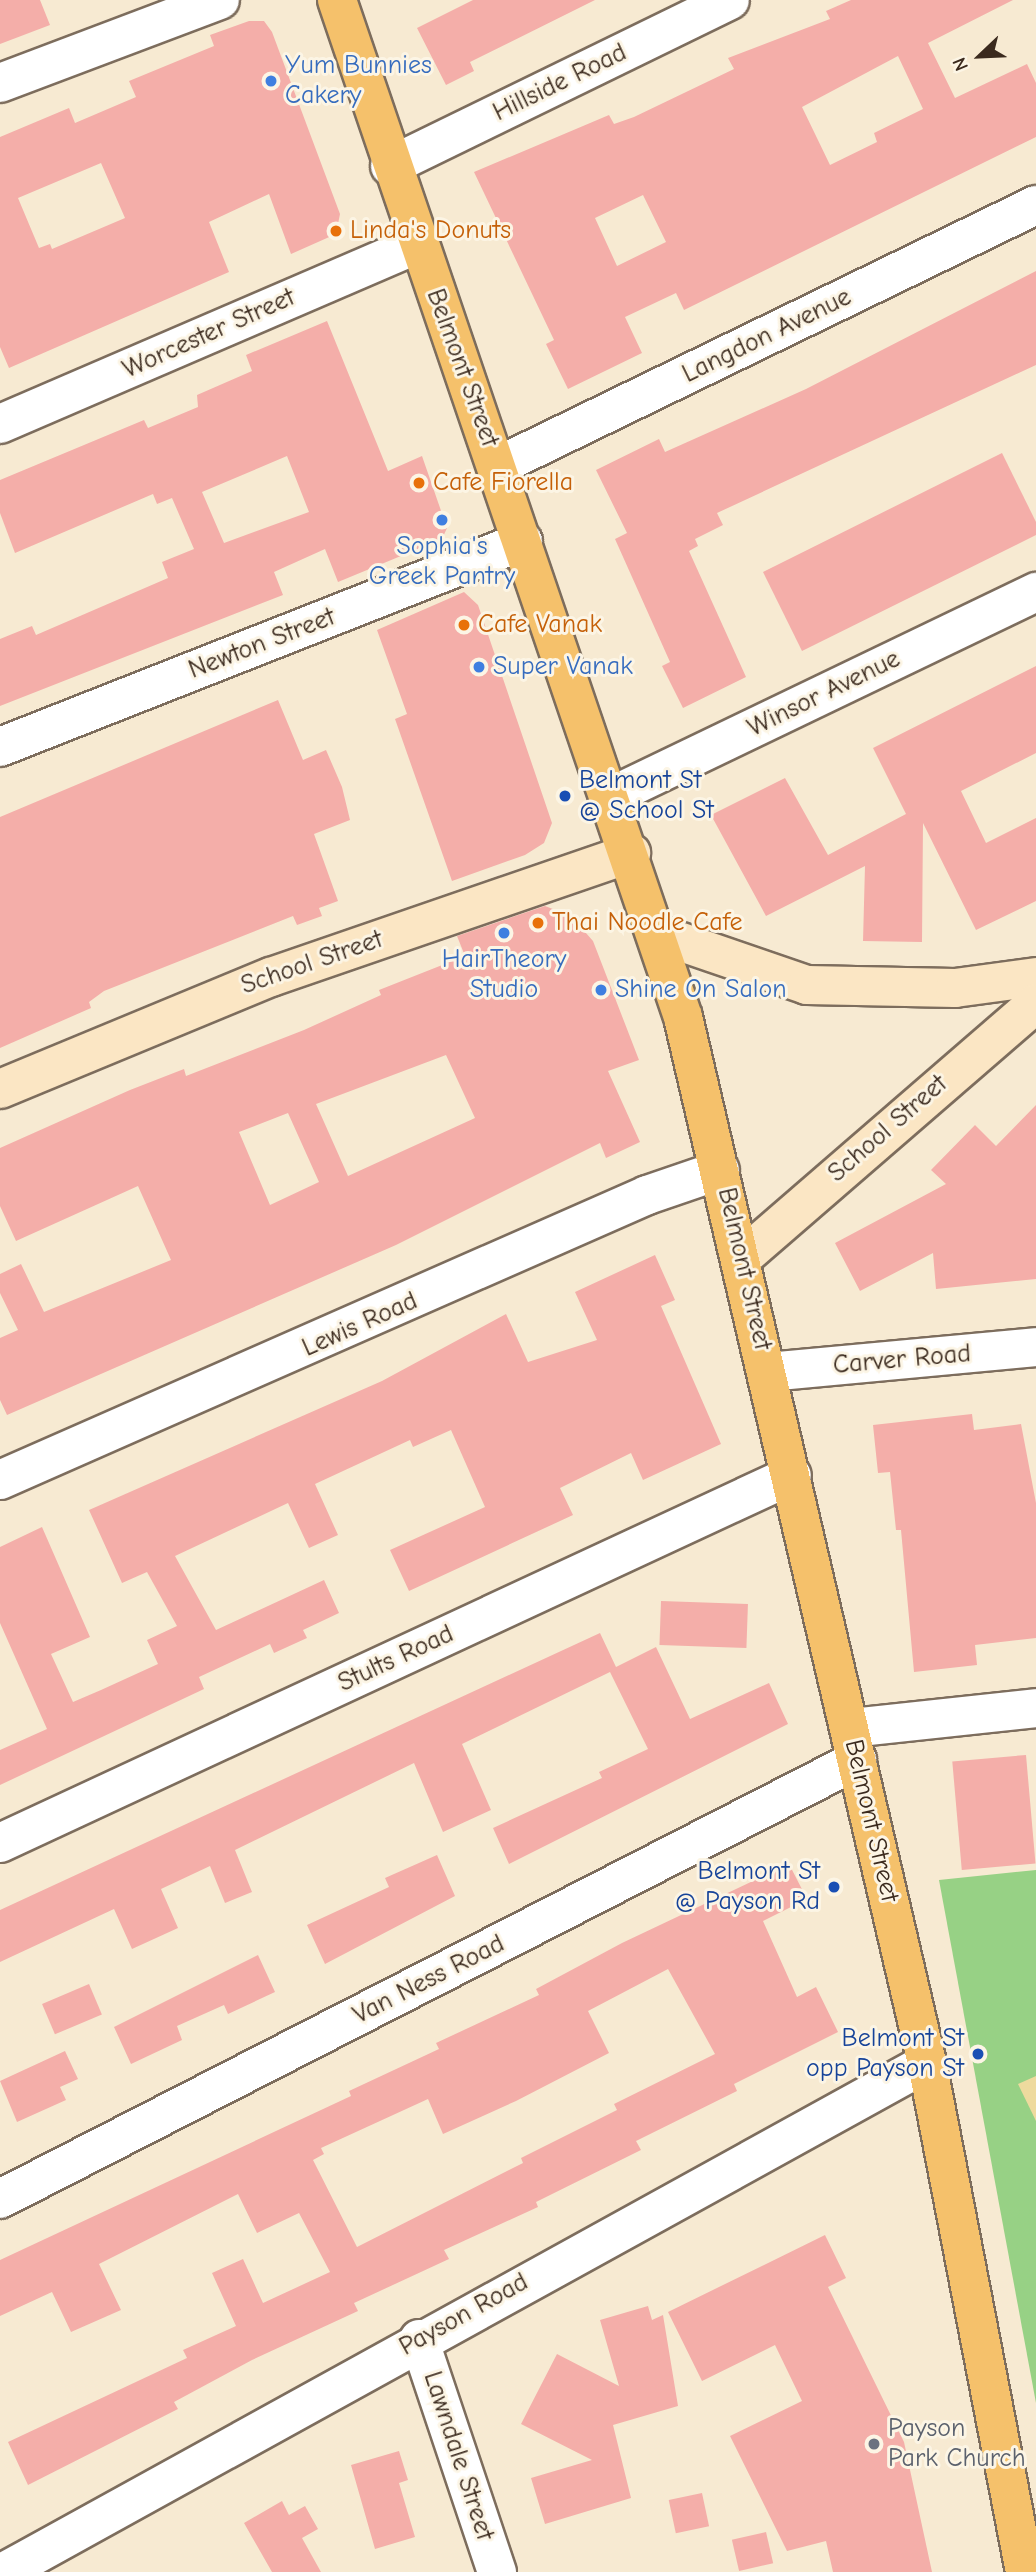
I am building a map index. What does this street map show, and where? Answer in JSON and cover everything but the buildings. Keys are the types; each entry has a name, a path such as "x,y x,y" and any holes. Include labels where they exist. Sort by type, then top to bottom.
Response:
{"main road":[{"name":"Belmont Street","path":"337,0 390,166 498,466 658,934 742,1258 927,2063 1025,2572"}],"street":[{"path":"0,83 220,0"},
{"name":"Hillside Road","path":"390,166 730,0"},
{"name":"Langdon Avenue","path":"498,466 1036,205"},
{"name":"Worcester Street","path":"0,424 417,244"},
{"name":"Newton Street","path":"0,747 523,541"},
{"name":"Winsor Avenue","path":"612,796 1036,592"},
{"name":"School Street","path":"0,1089 271,977 631,853"},
{"path":"658,934 807,985 955,988 1036,977"},
{"name":"School Street","path":"742,1258 1036,1003"},
{"name":"Lewis Road","path":"0,1480 647,1195 720,1170"},
{"name":"Carver Road","path":"768,1372 1036,1347"},
{"name":"Stults Road","path":"0,1843 792,1475"},
{"path":"853,1744 1036,1708"},
{"name":"Van Ness Road","path":"0,2199 853,1744"},
{"name":"Payson Road","path":"4,2572 419,2339 927,2063"},
{"name":"Lawndale Street","path":"419,2339 497,2572"},
{"path":"0,2567 4,2572"}],"green space":[{"path":"1036,1870 1036,2403 939,1880"}],"sand":[{"path":"1036,2076 1036,2121 1018,2084"}],"place":[{"name":"Yum Bunnies Cakery","path":"271,81"},
{"name":"Linda's Donuts","path":"336,231"},
{"name":"Cafe Fiorella","path":"419,483"},
{"name":"Sophia's Greek Pantry","path":"442,520"},
{"name":"Cafe Vanak","path":"464,625"},
{"name":"Super Vanak","path":"479,667"},
{"name":"Belmont St @ School St","path":"565,796"},
{"name":"Thai Noodle Cafe","path":"538,923"},
{"name":"HairTheory Studio","path":"504,933"},
{"name":"Shine On Salon","path":"601,990"},
{"name":"Belmont St @ Payson Rd","path":"834,1887"},
{"name":"Belmont St opp Payson St","path":"978,2054"},
{"name":"Payson Park Church","path":"874,2444"}]}
